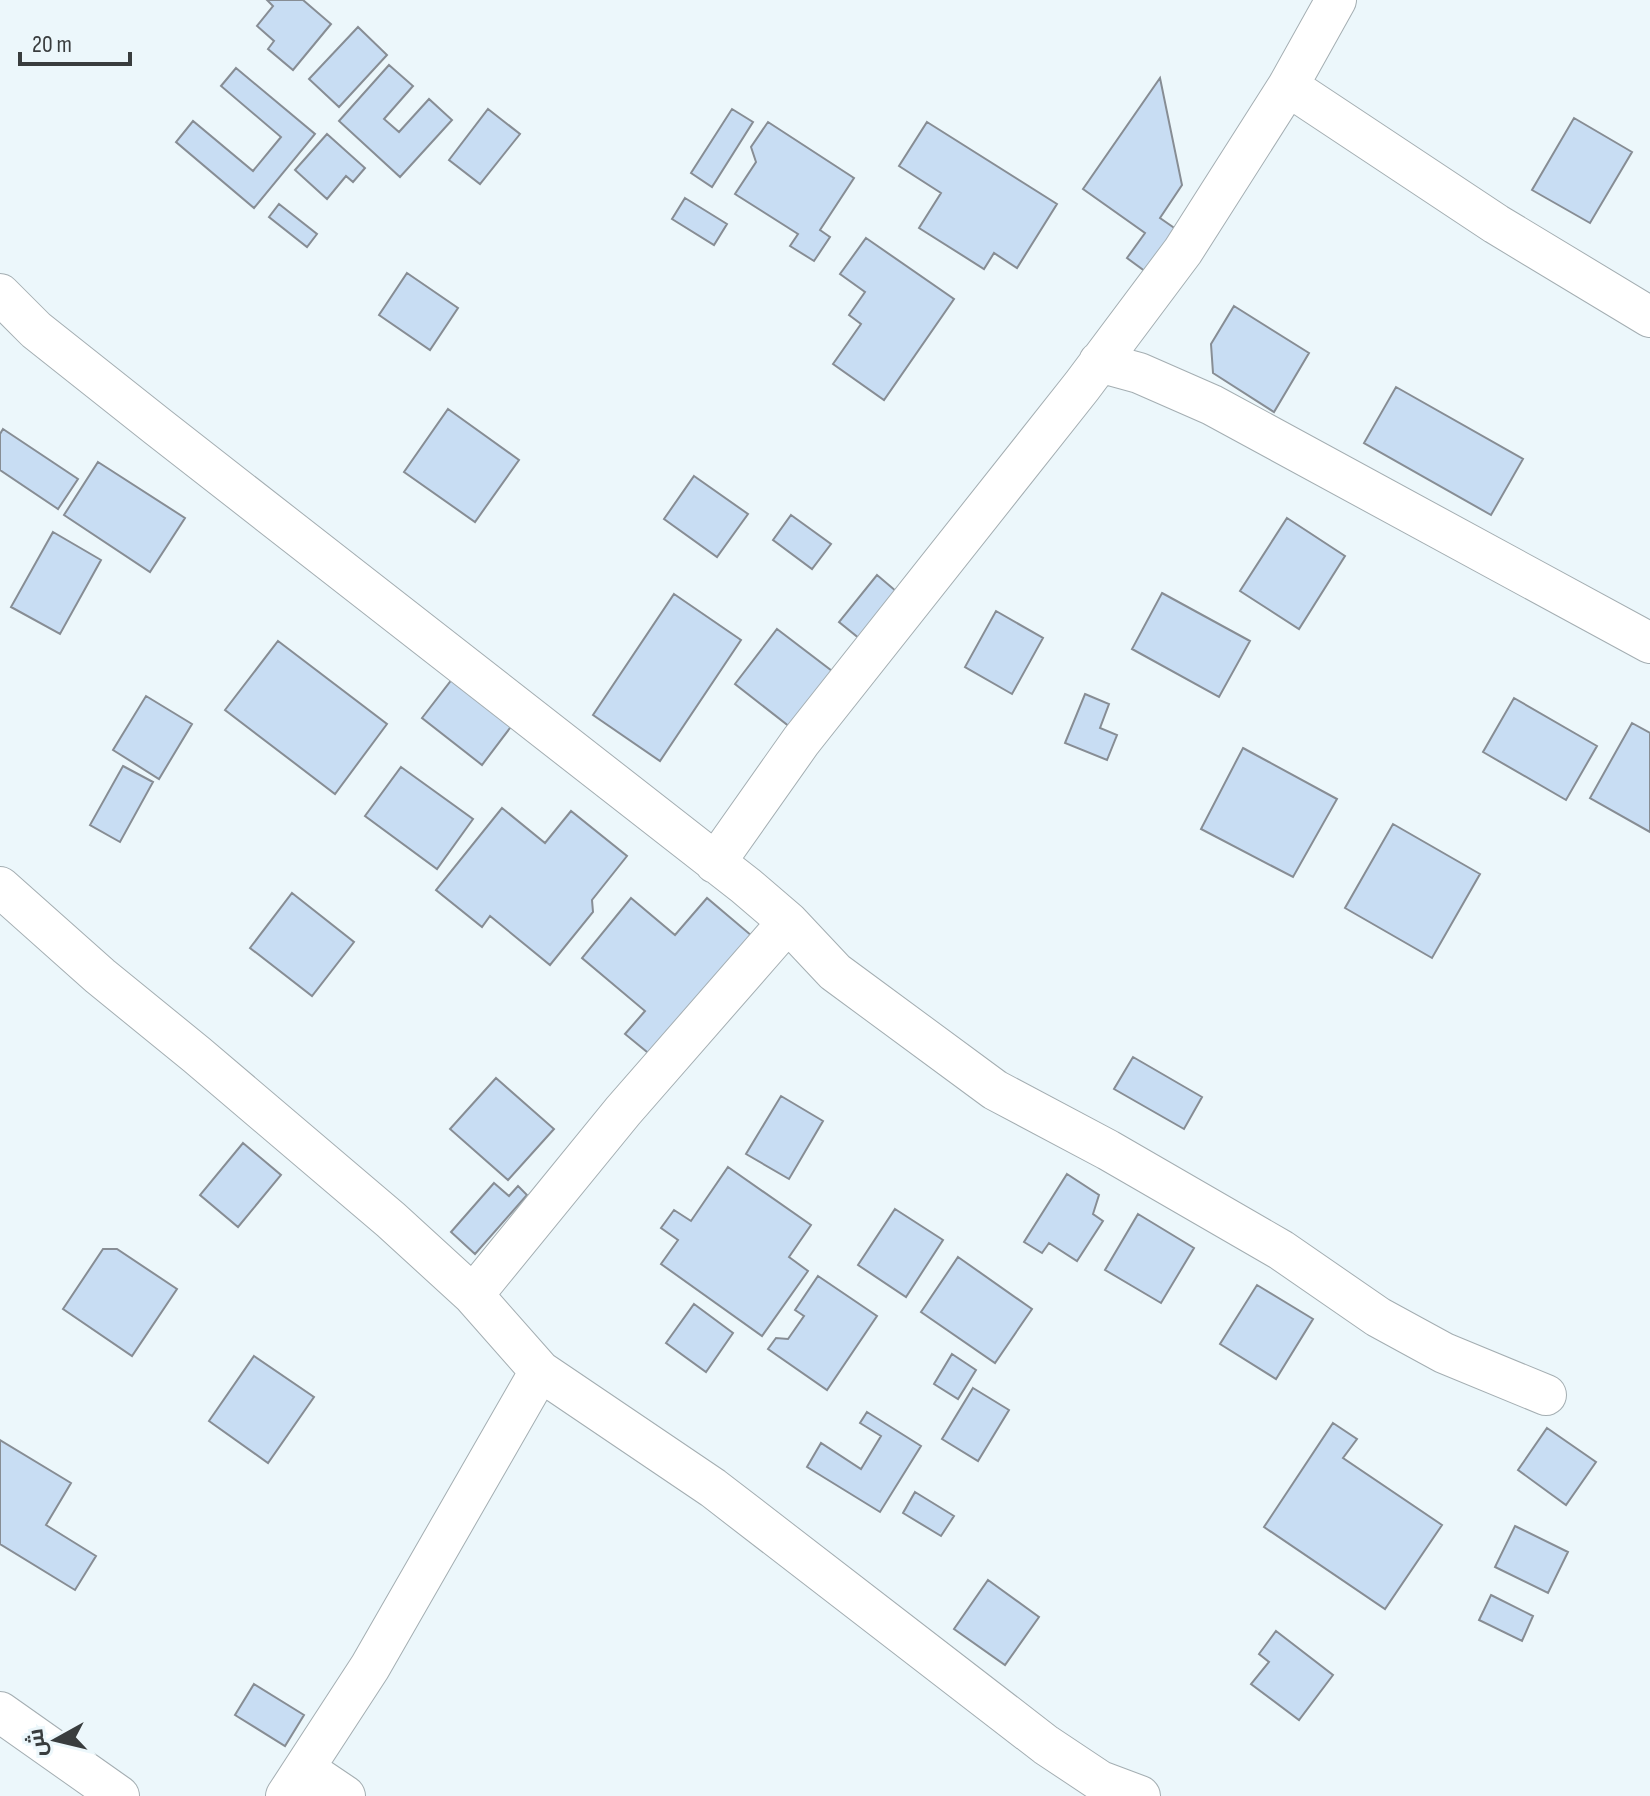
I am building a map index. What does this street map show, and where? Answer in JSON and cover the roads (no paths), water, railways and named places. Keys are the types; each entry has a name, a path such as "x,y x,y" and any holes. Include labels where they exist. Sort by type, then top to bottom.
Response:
{"street":[{"path":"715,863 801,741 955,548 1183,251 1288,86 1336,0"},
{"path":"1288,86 1496,224 1650,317"},
{"path":"0,294 36,330 788,922 835,972 995,1090 1108,1150 1281,1250 1378,1317 1444,1353 1546,1395"},
{"path":"1099,362 1139,373 1212,405 1650,643"},
{"path":"0,887 100,976 391,1220 473,1295 540,1371 713,1488 1046,1745 1100,1781 1140,1796"},
{"path":"473,1295 623,1111 788,922"},
{"path":"345,1796 295,1782 370,1667 540,1371"},
{"path":"0,1712 119,1796"}]}
